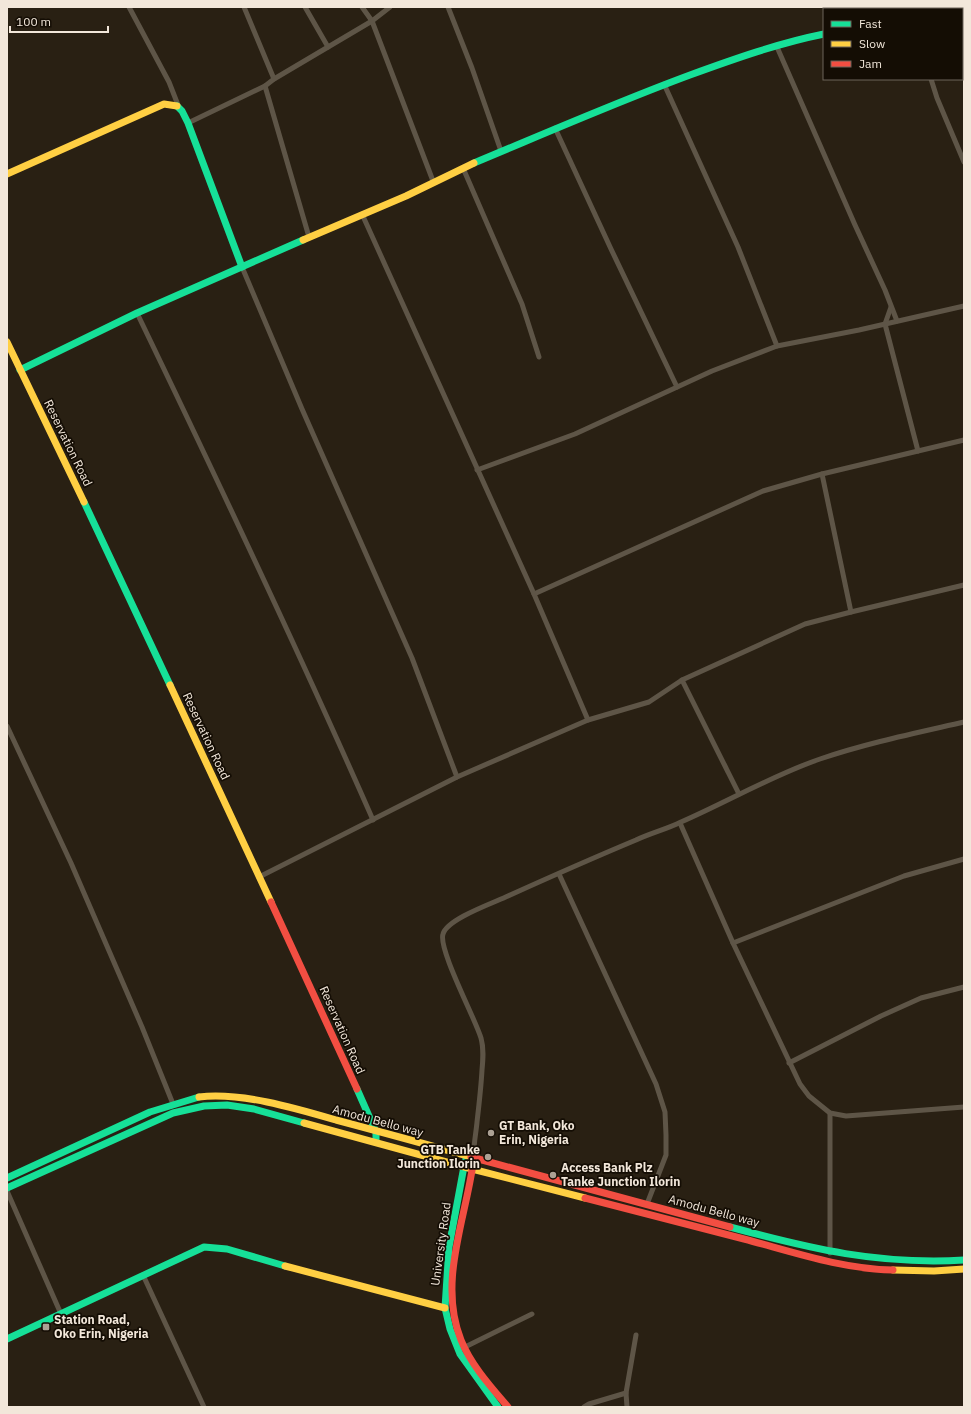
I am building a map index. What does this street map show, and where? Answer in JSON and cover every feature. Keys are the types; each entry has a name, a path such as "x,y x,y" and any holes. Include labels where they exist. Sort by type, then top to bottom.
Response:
{"street":[{"path":"129,7 169,82 178,105 188,122 242,267 305,416 412,658 457,777"},
{"path":"244,7 274,79"},
{"path":"305,7 328,47"},
{"path":"362,7 372,21 433,181"},
{"path":"188,122 265,86 274,79 372,21 390,7"},
{"path":"448,7 472,68 501,151"},
{"path":"20,370 137,313 406,196 433,181 556,128 628,98 697,72 804,38 823,34"},
{"path":"777,47 885,290 897,322"},
{"path":"931,80 937,98 964,162"},
{"path":"664,84 738,247 777,346"},
{"path":"265,86 309,237"},
{"path":"7,174 164,104 178,105"},
{"path":"556,128 611,249 677,387"},
{"path":"463,168 522,304 539,357"},
{"path":"362,214 534,594 588,720"},
{"path":"891,306 885,324 918,451"},
{"path":"477,470 575,434 712,370 777,346 897,322 964,306"},
{"path":"137,313 284,622 373,820"},
{"name":"Reservation Road","path":"7,342 65,461 328,1024 376,1132 376,1142"},
{"path":"534,594 763,492 822,474 964,440"},
{"path":"822,474 851,612"},
{"path":"259,877 457,777 588,720 649,702 682,680 804,624 964,585"},
{"path":"682,680 739,794"},
{"path":"474,1158 473,1149 482,1070 482,1040 442,943 442,935 445,928 456,920 656,831 680,823 739,794 802,766 846,750 964,722"},
{"path":"7,726 71,863 139,1020 173,1104"},
{"path":"680,823 733,943 789,1063 800,1084 809,1096 830,1112 846,1116 964,1107"},
{"path":"733,943 904,876 964,859"},
{"path":"559,874 662,1098 665,1112 666,1155 647,1204"},
{"path":"789,1063 881,1016 921,998 964,987"},
{"name":"Amodu Bello way","path":"7,1178 150,1112 195,1097 212,1095 233,1096 293,1108 376,1132 784,1242 830,1253 892,1261 964,1260"},
{"name":"Amodu Bello way","path":"7,1188 173,1113 204,1106 227,1105 254,1109 472,1169 824,1262 888,1270 964,1270"},
{"path":"830,1112 830,1253"},
{"path":"466,1156 473,1149"},
{"name":"University Road","path":"466,1156 449,1247 445,1308 450,1329 460,1354 498,1407"},
{"name":"University Road","path":"474,1158 452,1276 452,1300 457,1328 465,1347 494,1391 508,1407"},
{"path":"7,1191 61,1314"},
{"path":"7,1339 204,1247 227,1249 306,1272 445,1308"},
{"path":"143,1275 204,1407"},
{"path":"465,1347 532,1314"},
{"path":"628,1407 626,1393 636,1334"},
{"path":"584,1407 589,1404 626,1393"}],"traffic: fast":[{"path":"474,163 690,75 740,57 823,34"},
{"path":"177,106 182,111 188,123 242,267"},
{"path":"20,370 137,313 303,240"},
{"path":"84,502 170,685"},
{"path":"357,1089 376,1132 376,1142"},
{"path":"7,1178 150,1112 199,1097"},
{"path":"7,1188 173,1113 204,1106 227,1105 254,1109 304,1123"},
{"path":"465,1161 449,1247 445,1308 450,1329 460,1354 498,1407"},
{"path":"730,1227 789,1242 846,1254 874,1258 933,1261 964,1260"},
{"path":"7,1339 204,1247 227,1249 285,1266"}],"traffic: slow":[{"path":"7,174 164,104 177,106"},
{"path":"303,240 406,196 474,163"},
{"path":"7,342 84,502"},
{"path":"170,685 271,902"},
{"path":"199,1097 232,1097 268,1102 471,1157"},
{"path":"304,1123 585,1198"},
{"path":"285,1266 445,1308"},
{"path":"893,1270 934,1271 964,1269"}],"traffic: jam":[{"path":"271,902 357,1089"},
{"path":"471,1157 730,1227"},
{"path":"473,1164 455,1252 452,1296 455,1318 461,1340 470,1358 508,1407"},
{"path":"585,1198 818,1259 855,1267 893,1270"}],"place":[{"name":"GT Bank, Oko Erin, Nigeria","path":"491,1133"},
{"name":"GTB Tanke Junction Ilorin","path":"488,1157"},
{"name":"Access Bank Plz Tanke Junction Ilorin","path":"553,1175"},
{"name":"Station Road, Oko Erin, Nigeria","path":"46,1327"}]}
